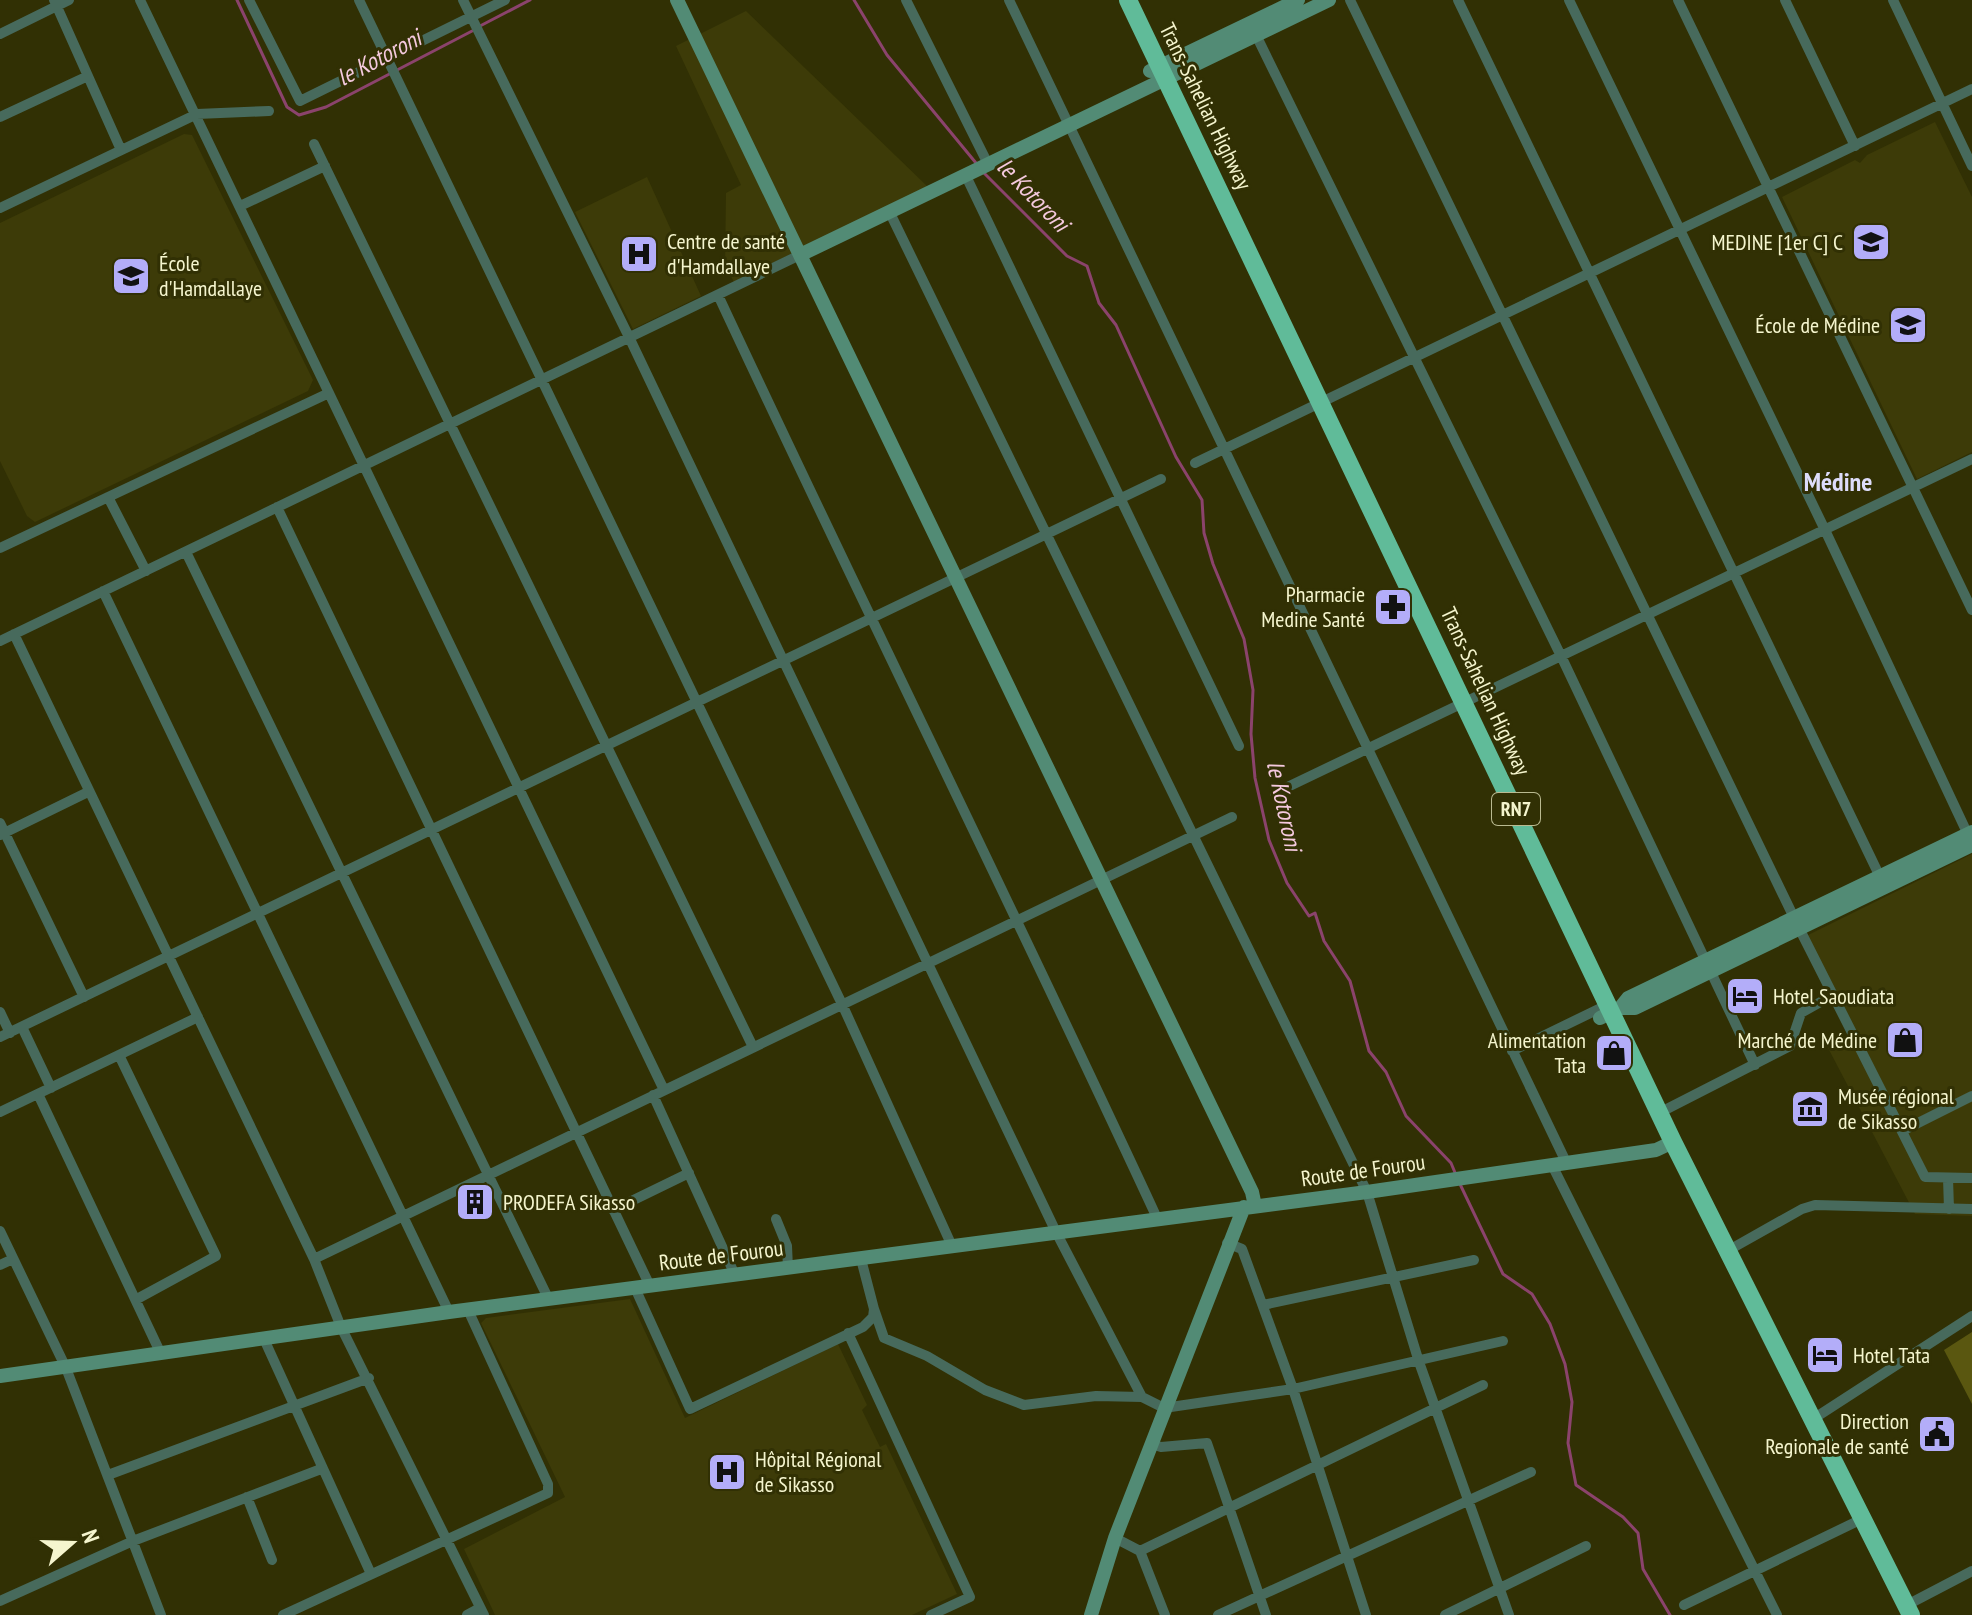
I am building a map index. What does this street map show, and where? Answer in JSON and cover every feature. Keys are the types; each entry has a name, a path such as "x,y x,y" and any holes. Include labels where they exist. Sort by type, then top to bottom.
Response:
{"highway":[{"name":"Trans-Sahelian Highway","path":"1116,0 1159,75"},
{"name":"Trans-Sahelian Highway","path":"1128,0 1159,75 1607,1011 1668,1145 1906,1612"},
{"name":"Trans-Sahelian Highway","path":"1607,1011 1659,1113 1668,1145 1729,1250 1809,1421"}],"street":[{"path":"0,34 55,3 69,0"},
{"path":"140,0 664,1090"},
{"path":"249,0 297,100 303,100 473,23 505,0"},
{"path":"359,0 842,1004 952,1246"},
{"path":"463,0 629,337 1056,1232 1142,1397"},
{"path":"677,0 1252,1192 1249,1207 1227,1243 1164,1408 1115,1538 1091,1615"},
{"path":"906,0 988,164"},
{"path":"1009,0 1512,1051 1559,1163 1777,1615"},
{"path":"0,641 1069,125 1298,0"},
{"path":"1159,75 1256,35 1329,0"},
{"path":"1350,0 1797,923 1925,1177 1972,1178"},
{"path":"1458,0 1882,882"},
{"path":"1512,1051 1607,1011 1635,1008 1707,966 1971,839 1569,0"},
{"path":"1678,0 1972,610"},
{"path":"1785,0 1855,146"},
{"path":"1893,0 1972,166"},
{"path":"55,3 121,150"},
{"path":"1256,35 1562,658 1755,1065"},
{"path":"0,117 88,76"},
{"path":"1195,463 1972,89"},
{"path":"0,208 197,114 269,111"},
{"path":"314,144 453,422 605,747 753,1047"},
{"path":"240,206 325,166"},
{"path":"968,172 1239,746"},
{"path":"889,211 1367,1192 1419,1362 1509,1615"},
{"path":"718,295 870,620 1019,919 1157,1218"},
{"path":"0,548 329,393"},
{"path":"1275,793 1972,459"},
{"path":"0,1012 5,1035 1161,479"},
{"path":"108,497 146,571"},
{"path":"277,507 613,1210 690,1409 863,1327 873,1317 874,1309"},
{"path":"186,552 549,1300"},
{"path":"103,591 449,1312"},
{"path":"14,634 314,1259 341,1327 369,1378 482,1611 467,1615"},
{"path":"84,997 1,830 88,792"},
{"path":"314,1259 1232,817"},
{"path":"1659,1113 1790,1046 1801,1013 1833,995"},
{"path":"0,1112 198,1017"},
{"path":"22,1027 51,1088"},
{"path":"119,1055 216,1256 137,1299"},
{"path":"38,1094 161,1354"},
{"path":"653,1095 735,1275"},
{"path":"1902,1131 1972,1096"},
{"name":"Route de Fourou","path":"0,1376 449,1312 1448,1181 1668,1145"},
{"path":"613,1210 689,1173"},
{"path":"1948,1178 1949,1209"},
{"path":"1729,1250 1802,1209 1815,1205 1972,1209"},
{"path":"776,1219 787,1246 788,1268"},
{"path":"0,1231 66,1368 161,1615"},
{"path":"1227,1243 1242,1249 1263,1305 1366,1615"},
{"path":"0,1265 13,1259"},
{"path":"861,1259 884,1338 927,1356 985,1390 1024,1405 1096,1396 1142,1397 1164,1408 1293,1389 1503,1341"},
{"path":"1263,1305 1474,1260"},
{"path":"283,1615 548,1493 548,1484 468,1310"},
{"path":"1809,1421 1972,1316"},
{"path":"848,1333 970,1597 931,1615"},
{"path":"264,1339 371,1574"},
{"path":"108,1475 369,1378"},
{"path":"1140,1551 1483,1385"},
{"path":"1151,1444 1161,1447 1207,1443 1266,1615"},
{"path":"0,1601 133,1541 321,1469"},
{"path":"1218,1615 1531,1472"},
{"path":"247,1497 272,1560"},
{"path":"1684,1605 1858,1521"},
{"path":"1115,1538 1140,1551 1165,1615"},
{"path":"1445,1615 1586,1546"},
{"path":"1906,1612 1972,1571"}],"shaded area":[{"path":"746,11 928,187 734,282 725,265 726,193 741,185 676,46"},
{"name":"École de Médine","path":"1935,122 1972,197 1972,452 1917,479 1782,197 1855,160 1860,163 1867,155"},
{"name":"École d'Hamdallaye","path":"184,134 192,135 313,380 308,391 35,522 27,516 0,461 0,223"},
{"name":"Centre de santé d'Hamdallaye","path":"647,177 701,296 633,329 575,212"},
{"name":"Marché de Médine","path":"1972,854 1972,1216 1915,1214 1827,1046 1848,1034 1800,939"},
{"name":"Hôpital Régional de Sikasso","path":"630,1299 685,1418 838,1344 867,1405 862,1410 880,1447 886,1444 957,1594 912,1615 495,1615 464,1549 565,1497 481,1323 486,1318"},
{"path":"1972,1332 1972,1404 1944,1350"}],"waterway":[{"name":"le Kotoroni","path":"237,0 287,107 299,115 326,107 474,30"},
{"name":"le Kotoroni","path":"480,26 530,0"},
{"name":"le Kotoroni","path":"854,0 887,55 976,163"},
{"name":"le Kotoroni","path":"983,172 1067,256 1087,266 1099,303 1116,325 1176,457 1202,500 1204,533 1213,564 1244,639 1253,690 1251,734 1255,778 1269,840 1287,883 1309,916 1315,913 1324,941 1350,981 1369,1051 1386,1072 1406,1116 1451,1163 1456,1175"},
{"name":"le Kotoroni","path":"1459,1182 1503,1274 1532,1294 1550,1324 1565,1364 1572,1402 1568,1443 1576,1485 1623,1517 1638,1533 1643,1569 1670,1615"}],"place":[{"name":"MEDINE [1er C] C","path":"1871,242"},
{"name":"Centre de santé d'Hamdallaye","path":"639,254"},
{"name":"École d'Hamdallaye","path":"131,276"},
{"name":"École de Médine","path":"1908,325"},
{"name":"Pharmacie Medine Santé","path":"1393,607"},
{"name":"Hotel Saoudiata","path":"1745,996"},
{"name":"Marché de Médine","path":"1905,1040"},
{"name":"Alimentation Tata","path":"1614,1053"},
{"name":"Musée régional de Sikasso","path":"1810,1109"},
{"name":"PRODEFA Sikasso","path":"475,1202"},
{"name":"Hotel Tata","path":"1825,1355"},
{"name":"Direction Regionale de santé","path":"1937,1434"},
{"name":"Hôpital Régional de Sikasso","path":"727,1472"}],"district":[{"name":"Médine","path":"1838,482"}]}
